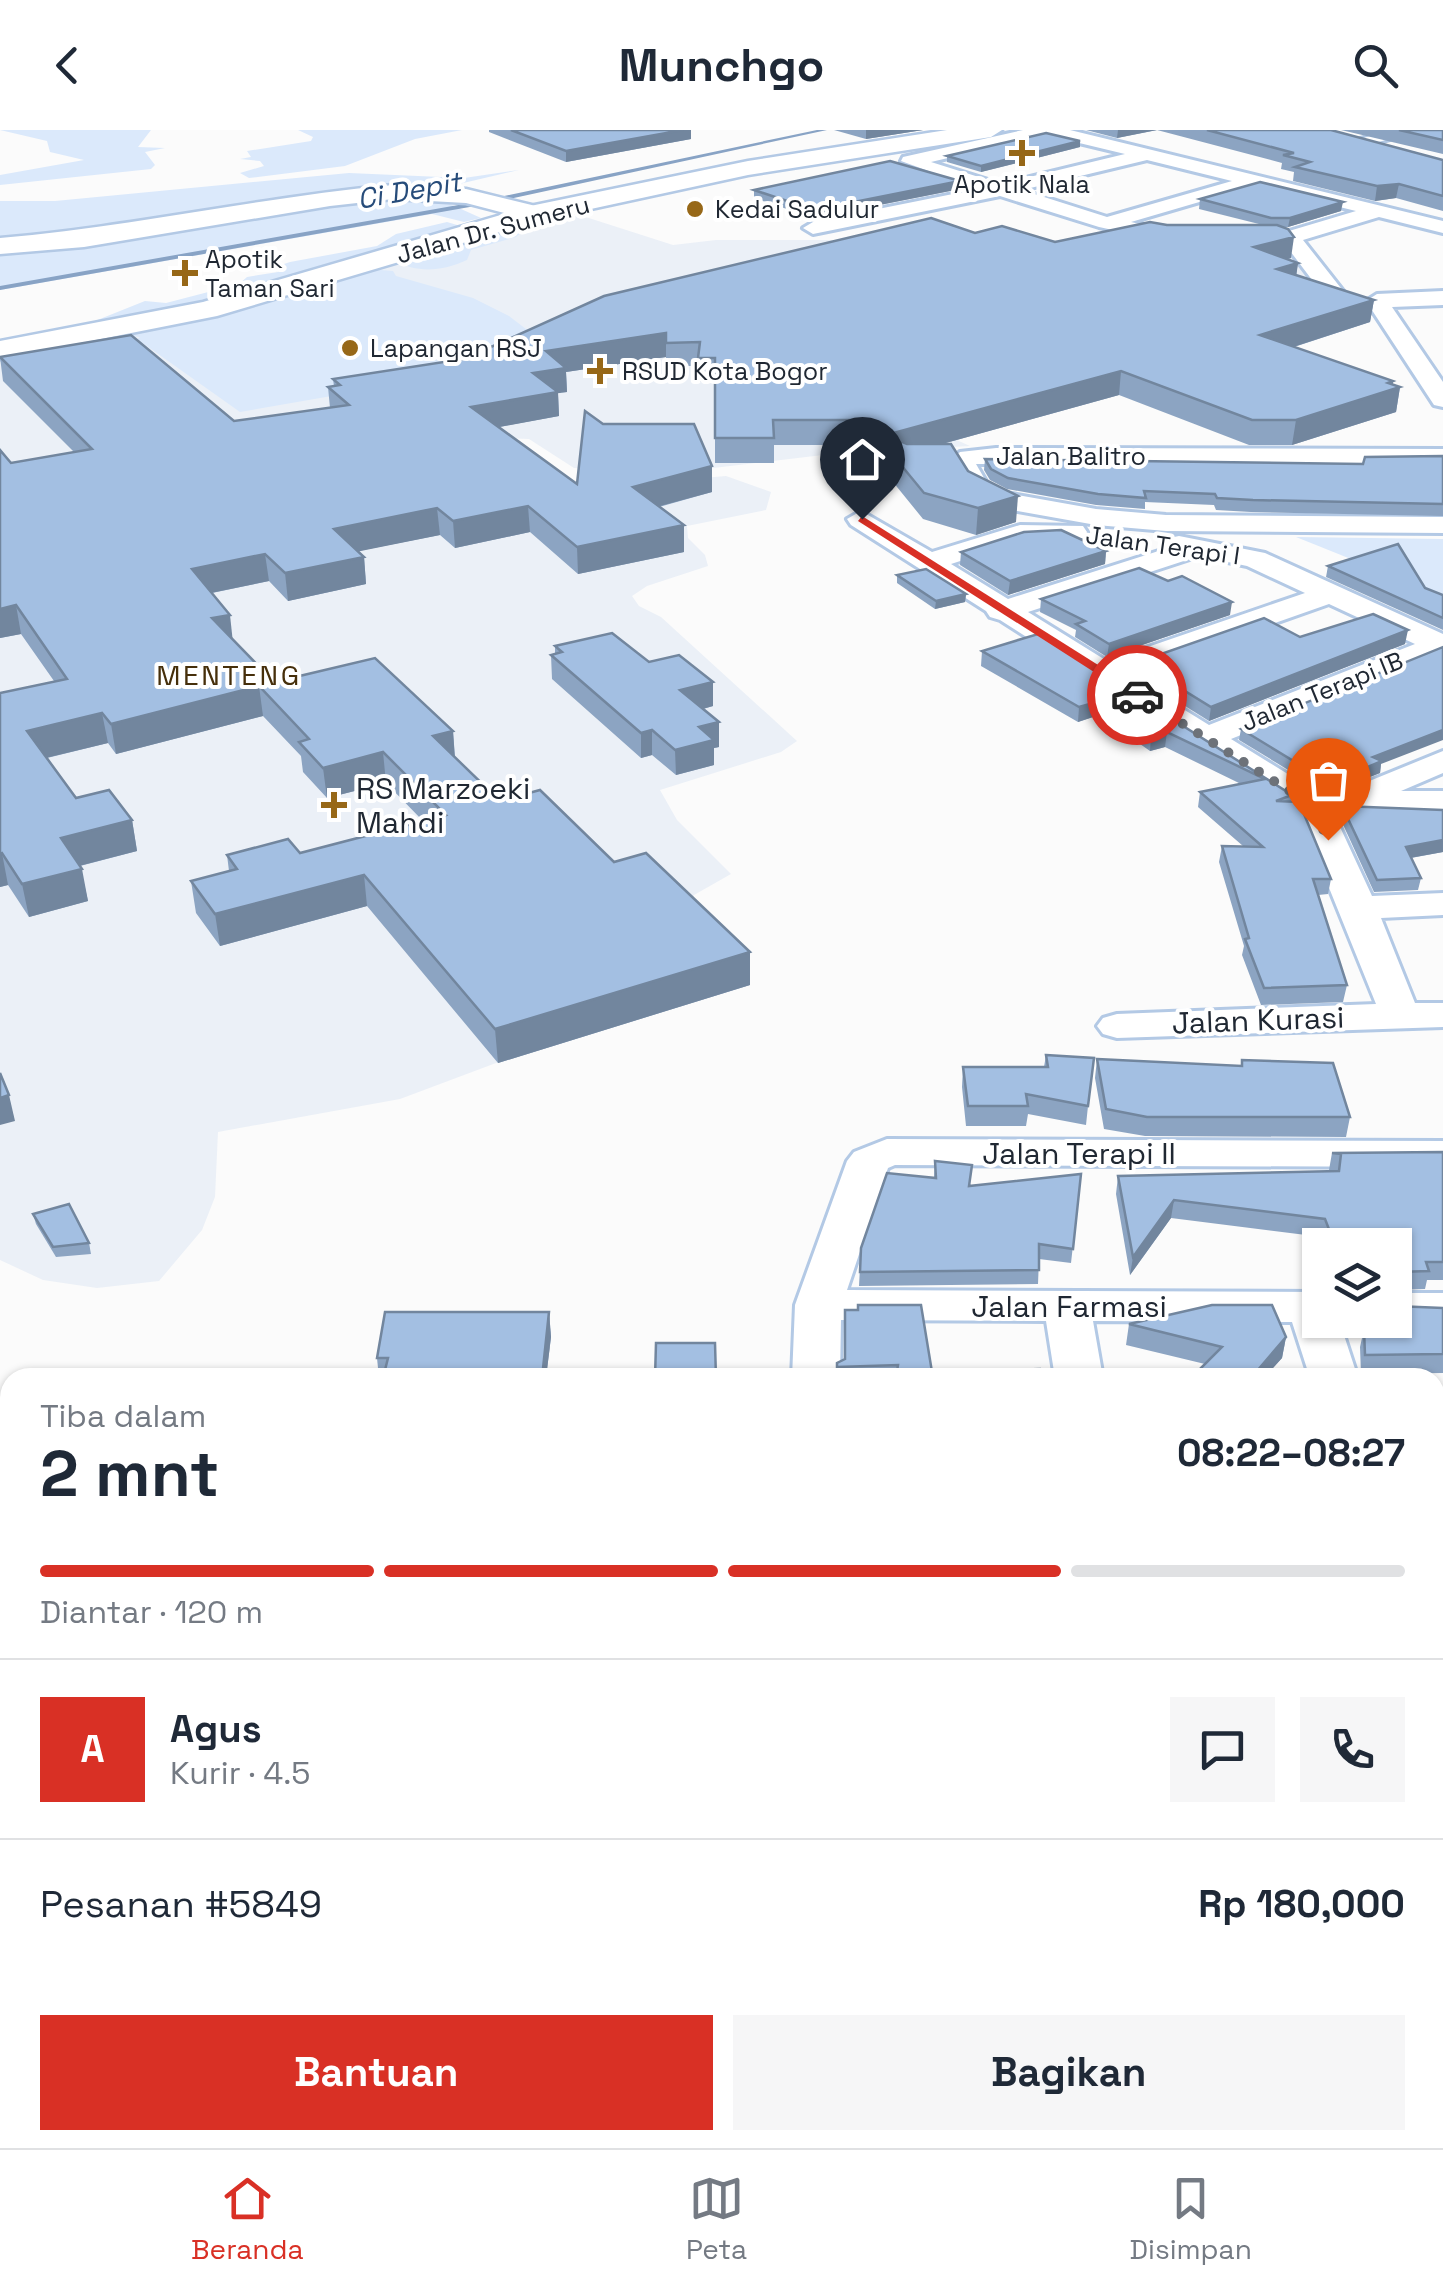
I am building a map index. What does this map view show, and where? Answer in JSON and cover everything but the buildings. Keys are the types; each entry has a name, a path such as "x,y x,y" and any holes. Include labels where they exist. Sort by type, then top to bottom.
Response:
{"main road":[{"name":"Jalan Dr. Sumeru","path":"0,350 207,310 510,210 991,130"},
{"path":"0,246 84,240 330,198 406,192 510,210"}],"street":[{"path":"1379,211 1290,237 1159,236 910,161 1047,130 1258,180 1379,211 1443,228"},
{"path":"1400,153 1347,141 1414,130"},
{"path":"830,227 1149,154"},
{"path":"1106,223 1258,180"},
{"path":"1290,237 1333,292"},
{"path":"1443,298 1377,301 1443,400"},
{"name":"Jalan Balitro","path":"1443,456 996,456 969,457 962,462 977,488 998,500 1096,517 1166,523 1443,525"},
{"path":"862,519 1204,738 1329,804 1443,801"},
{"name":"Jalan Terapi I","path":"928,562 1008,535 1033,531 1199,546 1254,559 1442,644"},
{"path":"1000,610 1199,546"},
{"path":"1103,673 1332,594"},
{"name":"Jalan Terapi IB","path":"1204,738 1442,644"},
{"path":"1329,804 1443,761"},
{"path":"1329,804 1359,908 1400,1015"},
{"path":"1359,908 1443,904"},
{"name":"Jalan Kurasi","path":"1117,1026 1443,1015"},
{"name":"Jalan Terapi II","path":"816,1368 818,1305 870,1161 888,1152 1443,1154"},
{"name":"Jalan Farmasi","path":"818,1305 1302,1307"},
{"path":"1068,1306 1077,1368"},
{"path":"1412,1308 1443,1308"},
{"path":"1323,1338 1331,1368"}],"shaded area":[{"path":"0,130 151,130 138,147 165,148 145,152 155,165 151,169 0,185 0,175 84,160 50,152 47,141"},
{"path":"298,130 462,130 415,139 345,166 249,178 240,173 264,166 260,161 240,159 251,157 247,151 311,141 313,137"},
{"path":"519,170 459,184 461,196 450,204 481,218 464,222 432,214 0,290 0,201 55,201 349,173 464,178"},
{"name":"RSUD Kota Bogor","path":"567,211 673,245 716,240 1285,240 1323,292 887,409 970,446 840,453 671,473 574,468 529,439 241,427 128,333"},
{"name":"Lapangan RSJ","path":"447,222 467,228 520,224 524,230 516,237 471,250 467,260 449,267 421,269 394,260 356,268 393,271 396,276 473,298 509,316 561,356 240,412 137,339 140,337 129,336 132,330 69,332 67,328 145,301 166,303 239,284 247,277 278,272 281,265 290,262 377,246 396,234"},
{"name":"RS Marzoeki Mahdi","path":"115,333 188,388 254,456 519,448 575,482 632,484 726,476 771,492 766,510 687,526 688,538 705,555 708,566 647,586 632,596 639,606 661,617 797,741 781,752 660,790 677,820 731,874 694,895 686,909 742,971 400,1099 218,1132 215,1197 202,1230 159,1281 97,1288 43,1280 0,1260 0,353"},
{"path":"1296,537 1443,539 1443,596"}],"waterway":[{"name":"Ci Depit","path":"0,288 481,203 824,130"}],"way so far":[{"path":"1137,695 1312,805 1328,840"}],"place":[{"name":"Apotik Nala","path":"1022,153"},
{"name":"Kedai Sadulur","path":"695,209"},
{"name":"Apotik Taman Sari","path":"185,273"},
{"name":"Lapangan RSJ","path":"350,348"},
{"name":"RSUD Kota Bogor","path":"600,371"},
{"name":"RS Marzoeki Mahdi","path":"334,805"}],"district":[{"name":"MENTENG","path":"229,675"}],"route":[{"path":"862,519 1137,695"}]}
